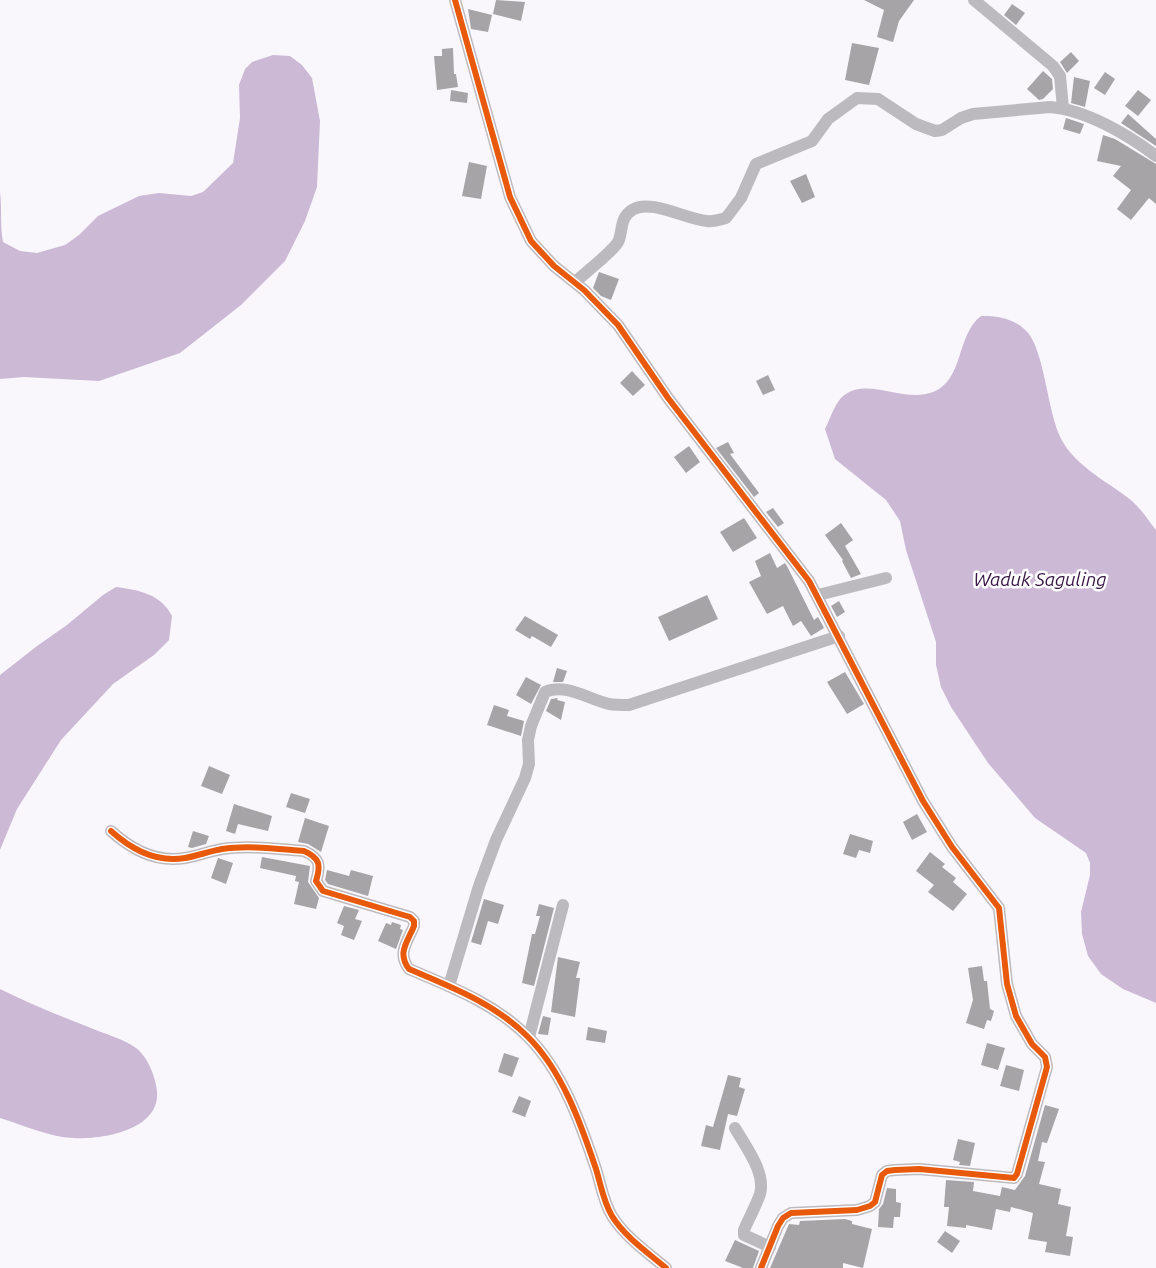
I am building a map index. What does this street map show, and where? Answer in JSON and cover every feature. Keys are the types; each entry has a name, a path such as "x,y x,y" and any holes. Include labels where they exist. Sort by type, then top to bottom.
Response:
{"street":[{"path":"455,0 514,209 531,241 554,266 576,282 618,325 668,398 818,595 923,801 952,847 999,908 1007,984 1012,1002 1024,1033 1045,1057 1047,1067 1014,1178 919,1169 887,1171 882,1175 876,1202 870,1206 857,1210 792,1213 783,1218 761,1268"},
{"path":"974,0 1053,66 1060,76 1063,108"},
{"path":"576,282 615,248 620,238 620,226 624,217 632,210 647,206 706,221 726,218 741,198 756,164 812,141 828,119 858,98 878,99 916,124 934,131 942,130 960,118 973,114 1050,107 1063,108 1091,117 1156,156"},
{"path":"818,595 886,578"},
{"path":"449,986 496,840 525,778 529,764 528,740 531,726 545,692 553,689 566,690 612,704 629,704 839,636"},
{"path":"111,831 128,846 146,854 163,858 183,858 224,849 239,848 304,852 315,856 319,861 320,869 316,881 323,891 410,917 414,921 414,926 403,953 405,963 409,969 449,986 497,1011 529,1037 546,1057 572,1109 596,1170 604,1202 612,1216 627,1235 666,1268"},
{"path":"529,1037 563,904"},
{"path":"735,1128 756,1168 761,1183 760,1193 744,1230 744,1235 770,1246"}],"water":[{"path":"273,55 290,56 302,65 312,78 320,121 317,187 305,221 285,261 241,305 180,353 99,381 24,377 0,379 0,192 3,242 20,251 37,253 65,245 79,235 98,216 139,196 159,193 191,196 203,192 233,163 240,118 239,85 245,69 252,62"},
{"name":"Waduk Saguling","path":"981,316 995,316 1009,320 1021,326 1031,337 1039,357 1058,432 1064,443 1071,453 1090,471 1132,501 1156,530 1156,1003 1123,989 1101,974 1088,956 1082,934 1081,912 1090,875 1090,863 1086,853 1035,818 988,763 951,707 941,687 936,665 936,642 906,550 900,521 886,500 835,459 825,429 841,398 851,391 872,389 921,395 933,392 943,386 955,368 967,334"},
{"path":"116,587 148,594 162,603 172,616 169,640 154,655 113,684 61,740 17,809 0,850 0,675"},
{"path":"0,989 45,1010 120,1039 136,1048 148,1062 156,1086 155,1105 149,1116 127,1130 99,1137 85,1138 55,1135 0,1118"}],"building":[{"path":"496,0 525,2 521,21 493,14"},
{"path":"864,0 914,0 899,21 893,42 877,37 884,10"},
{"path":"1012,4 1025,13 1016,25 1004,15"},
{"path":"468,9 492,15 488,32 471,29"},
{"path":"852,43 879,48 869,85 845,80"},
{"path":"453,48 454,74 456,74 458,87 437,90 434,56 442,56 442,49"},
{"path":"1071,52 1079,61 1067,73 1060,62"},
{"path":"1043,71 1052,79 1053,89 1043,99 1039,100 1027,89"},
{"path":"1105,72 1115,79 1105,95 1094,88"},
{"path":"1074,77 1090,81 1085,107 1071,103"},
{"path":"451,90 468,93 467,103 450,101"},
{"path":"1138,90 1151,100 1138,116 1125,106"},
{"path":"1128,114 1156,139 1156,146 1121,123"},
{"path":"1066,118 1084,124 1080,134 1063,129"},
{"path":"1103,135 1115,139 1156,164 1156,204 1149,198 1131,220 1117,209 1131,190 1113,176 1121,166 1097,161"},
{"path":"469,162 487,166 481,199 462,196"},
{"path":"806,174 815,197 802,203 790,181"},
{"path":"599,272 619,279 611,300 601,296 593,288"},
{"path":"632,371 645,385 633,396 620,383"},
{"path":"768,375 775,390 763,395 756,381"},
{"path":"728,442 734,453 730,454 759,493 754,497 716,448"},
{"path":"689,446 700,462 686,473 674,457"},
{"path":"773,508 784,523 778,527 766,512"},
{"path":"744,518 757,538 733,552 720,532"},
{"path":"841,523 853,540 845,546 861,574 851,578 843,560 825,535"},
{"path":"770,553 777,568 785,563 814,620 818,617 824,628 811,636 801,621 793,626 783,606 767,614 749,582 761,576 755,561"},
{"path":"707,595 718,619 669,641 658,617"},
{"path":"839,601 845,612 837,617 831,606"},
{"path":"525,616 558,635 551,647 532,636 530,639 515,630"},
{"path":"557,668 567,671 563,682 553,682"},
{"path":"845,672 864,704 847,714 827,682"},
{"path":"526,677 541,685 531,704 516,695"},
{"path":"558,698 557,700 565,702 561,720 546,711 551,699"},
{"path":"494,705 509,710 507,716 524,721 521,736 487,725"},
{"path":"209,766 230,775 222,794 201,786"},
{"path":"291,793 310,799 305,813 286,807"},
{"path":"234,804 272,816 268,831 238,824 235,834 226,831"},
{"path":"917,814 927,832 912,840 903,822"},
{"path":"305,818 329,826 321,852 308,844 298,842"},
{"path":"193,831 209,836 206,844 192,848 188,847"},
{"path":"850,834 873,841 870,853 859,850 856,858 843,854"},
{"path":"930,852 945,864 942,867 956,878 953,882 967,894 953,911 928,892 934,885 916,871"},
{"path":"262,857 310,866 308,882 319,898 316,909 294,904 299,882 295,881 296,876 260,868"},
{"path":"218,858 233,863 226,884 211,878"},
{"path":"327,870 349,876 351,870 373,876 368,896 328,884 325,880"},
{"path":"484,899 504,905 498,924 488,921 481,945 471,942"},
{"path":"539,904 554,908 534,986 522,983 532,934 535,934 540,916 536,916"},
{"path":"344,906 359,910 355,919 362,921 354,940 341,935 344,926 337,923"},
{"path":"392,922 401,925 400,929 403,930 396,949 378,941 386,923 391,925"},
{"path":"558,957 580,962 576,978 580,978 575,1017 551,1012"},
{"path":"982,966 984,981 987,981 990,1009 994,1011 991,1021 987,1020 984,1029 966,1023 973,1000 968,968"},
{"path":"543,1016 551,1018 548,1035 538,1034"},
{"path":"588,1027 607,1031 605,1043 586,1040"},
{"path":"987,1043 1005,1048 998,1070 981,1065"},
{"path":"504,1053 519,1058 512,1077 498,1072"},
{"path":"1006,1065 1024,1070 1019,1091 1000,1086"},
{"path":"728,1075 741,1078 739,1087 745,1089 737,1116 728,1114 720,1150 701,1146 706,1125 713,1127"},
{"path":"519,1096 531,1101 525,1117 512,1112"},
{"path":"1045,1105 1059,1109 1047,1143 1042,1142 1038,1161 1045,1162 1039,1184 1061,1189 1058,1204 1071,1207 1066,1236 1073,1237 1070,1256 1045,1252 1047,1242 1028,1239 1033,1213 1011,1207 1010,1212 996,1209 992,1230 966,1225 966,1228 947,1226 949,1207 944,1207 946,1180 974,1182 973,1191 1000,1196 1002,1187 1015,1190 1025,1176"},
{"path":"958,1139 975,1143 970,1166 959,1165 960,1162 953,1160"},
{"path":"887,1188 896,1189 896,1202 901,1203 900,1217 894,1217 893,1228 878,1227 879,1209 883,1204"},
{"path":"845,1219 852,1221 852,1224 872,1229 863,1268 843,1263 843,1268 770,1268 789,1224 799,1225 800,1221"},
{"path":"945,1231 960,1241 952,1253 937,1242"},
{"path":"735,1240 759,1251 753,1268 743,1268 725,1261"}],"cycle path":[{"path":"455,0 510,197 531,241 554,266 584,290 618,325 668,398 809,581 923,801 952,847 999,908 1007,984 1016,1016 1032,1044 1045,1057 1047,1067 1017,1174 1014,1178 919,1169 887,1171 882,1175 875,1202 870,1206 857,1210 791,1213 783,1218 761,1268"},
{"path":"111,831 127,844 145,854 164,859 185,858 217,850 242,847 304,851 313,856 318,863 316,881 323,891 410,917 414,921 414,926 403,953 405,963 409,969 456,989 486,1005 501,1014 527,1036 550,1065 569,1098 584,1134 604,1199 612,1216 630,1237 666,1268"}]}
